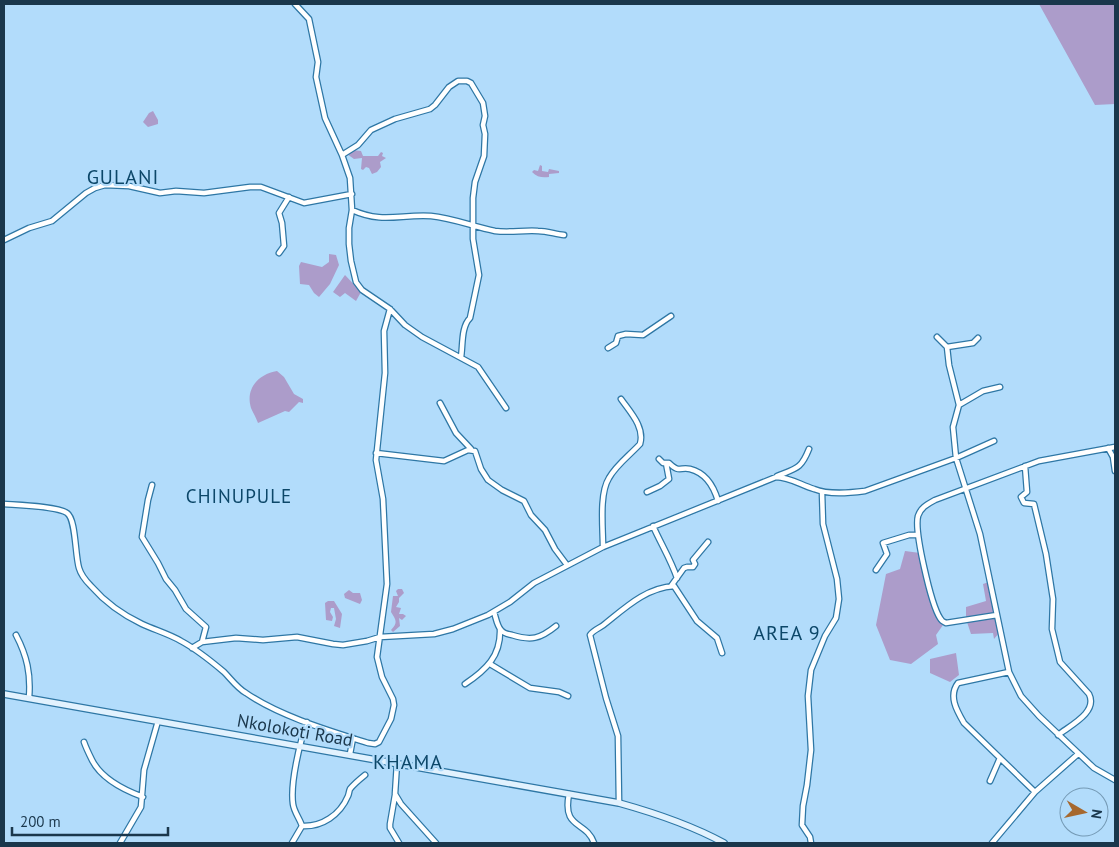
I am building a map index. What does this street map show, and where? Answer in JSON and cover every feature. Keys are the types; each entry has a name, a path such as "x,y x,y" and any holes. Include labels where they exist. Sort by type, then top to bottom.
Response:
{"main road":[{"name":"Nkolokoti Road","path":"4,694 619,803 668,818 724,843"}],"street":[{"path":"295,4 309,18 318,62 316,77 324,112 349,174 352,194 349,239 354,277 362,290 390,309 405,325 422,337 478,367 506,408"},
{"path":"342,155 358,145 371,130 395,119 426,111 435,105 449,86 458,81 467,81 472,84 483,104 485,116 483,125 485,134 484,156 475,182 473,198 474,238 480,275 470,318 464,328 461,358"},
{"path":"4,240 29,228 52,221 86,193 105,185 129,186 160,192 176,191 204,194 256,186 267,188 301,203 352,194"},
{"path":"279,253 284,246 284,239 279,213 289,197"},
{"path":"352,210 376,217 433,216 497,231 535,231 564,235"},
{"path":"4,504 40,507 66,512 71,516 74,524 74,547 79,569 92,588 104,600 132,619 180,640 192,648 222,671 244,692 262,703 307,722 353,738 375,744 379,742 393,711 393,699 382,677 378,657 387,584 383,499 376,454 385,373 384,331 390,309"},
{"path":"608,348 616,343 618,336 626,334 643,335 671,316"},
{"path":"937,337 947,347 949,365 959,405 953,426 956,458 980,534 1009,672 1021,696 1058,735 1094,768 1115,780"},
{"path":"947,347 973,343 978,338"},
{"path":"959,405 984,391 1000,387"},
{"path":"604,547 603,510 607,480 612,472 640,444 642,437 638,424 621,399"},
{"path":"440,403 456,433 475,451 481,469 488,480 502,490 524,500 531,515 544,530 567,565"},
{"path":"776,477 784,477 822,492 853,493 865,491 956,458 994,441"},
{"path":"997,615 946,623 941,620 934,606 918,535 918,517 922,509 935,500 967,490 1024,466 1054,458 1115,447"},
{"path":"1108,448 1115,471"},
{"path":"376,454 444,462 471,449"},
{"path":"192,648 202,642 236,638 263,640 297,637 333,644 343,644 367,641 380,637 434,634 470,624 494,612 534,583 604,547 798,468 805,460 809,449"},
{"path":"659,459 663,463 669,463 672,467 681,470 689,469 707,478 718,501"},
{"path":"647,492 669,479 666,463"},
{"path":"1024,466 1027,492 1021,497 1024,503 1034,504 1046,554 1053,599 1052,629 1058,656 1064,667 1089,694 1092,704 1087,712 1058,735"},
{"path":"152,485 142,537 186,609 206,627 202,642"},
{"path":"811,843 810,837 802,825 810,757 811,736 808,696 810,677 816,658 836,618 839,599 838,579 823,524 822,492"},
{"path":"653,526 664,551 672,562 678,578"},
{"path":"876,570 887,554 883,543 909,535 918,535"},
{"path":"619,803 618,736 606,698 590,635 591,632 605,624 630,604 648,594 671,586 684,568 693,567 696,564 693,560 708,542"},
{"path":"671,586 676,587 703,627 717,638 722,653"},
{"path":"465,684 487,668 497,651 500,642 500,629 494,612"},
{"path":"500,629 504,633 531,639 549,632 556,626"},
{"path":"16,634 25,652 29,666 29,698"},
{"path":"490,664 530,688 559,692 568,696"},
{"path":"1009,672 958,683 954,688 956,709 964,723 1035,792"},
{"path":"120,843 139,813 144,770 158,721"},
{"path":"302,826 293,806 293,800 299,746 307,722"},
{"path":"350,754 353,738"},
{"path":"84,742 92,762 99,771 126,790 142,797"},
{"path":"992,843 1035,792 1078,754"},
{"path":"990,782 1000,758"},
{"path":"397,763 390,828 399,843"},
{"path":"302,826 311,827 327,821 340,809 350,789 365,776"},
{"path":"395,794 401,804 436,843"},
{"path":"568,794 566,808 568,814 572,820 592,837 594,843"},
{"path":"292,843 302,826"}],"shaded area":[{"path":"1039,4 1115,4 1115,104 1095,105"},
{"path":"153,111 158,124 148,127 143,122 149,113"},
{"path":"352,150 361,151 363,156 378,156 381,152 383,153 382,156 386,158 380,162 381,167 377,172 372,174 369,168 361,169 362,158 354,159 347,154"},
{"path":"540,165 542,166 542,171 548,172 549,169 559,171 559,173 549,174 549,177 538,176 532,172 534,170 538,171"},
{"path":"329,254 336,255 339,265 330,284 319,297 309,285 300,284 299,266 301,262 322,267 329,262"},
{"path":"345,275 361,292 356,301 345,293 340,297 333,292"},
{"path":"277,371 284,377 294,394 303,399 303,403 299,402 289,412 285,411 258,423 251,408 250,394 252,388 264,375"},
{"path":"905,551 920,553 932,607 943,625 936,635 938,644 911,664 890,660 876,625 886,574 900,569"},
{"path":"989,582 994,613 966,618 966,607 986,601 983,584"},
{"path":"402,589 404,593 399,598 396,607 401,608 399,614 406,616 402,620 399,618 400,626 393,632 391,630 396,621 391,612 393,596 398,596 396,591"},
{"path":"349,590 353,593 360,593 362,600 360,604 345,598 344,594"},
{"path":"334,601 342,614 340,628 334,626 336,619 334,608 331,608 330,612 333,617 332,621 326,620 325,603"},
{"path":"995,617 999,633 994,639 993,633 971,634 967,622"},
{"path":"956,653 959,675 950,682 930,673 930,659"}],"district":[{"name":"GULANI","path":"123,177"},
{"name":"CHINUPULE","path":"239,496"},
{"name":"AREA 9","path":"787,633"},
{"name":"KHAMA","path":"408,762"}]}
